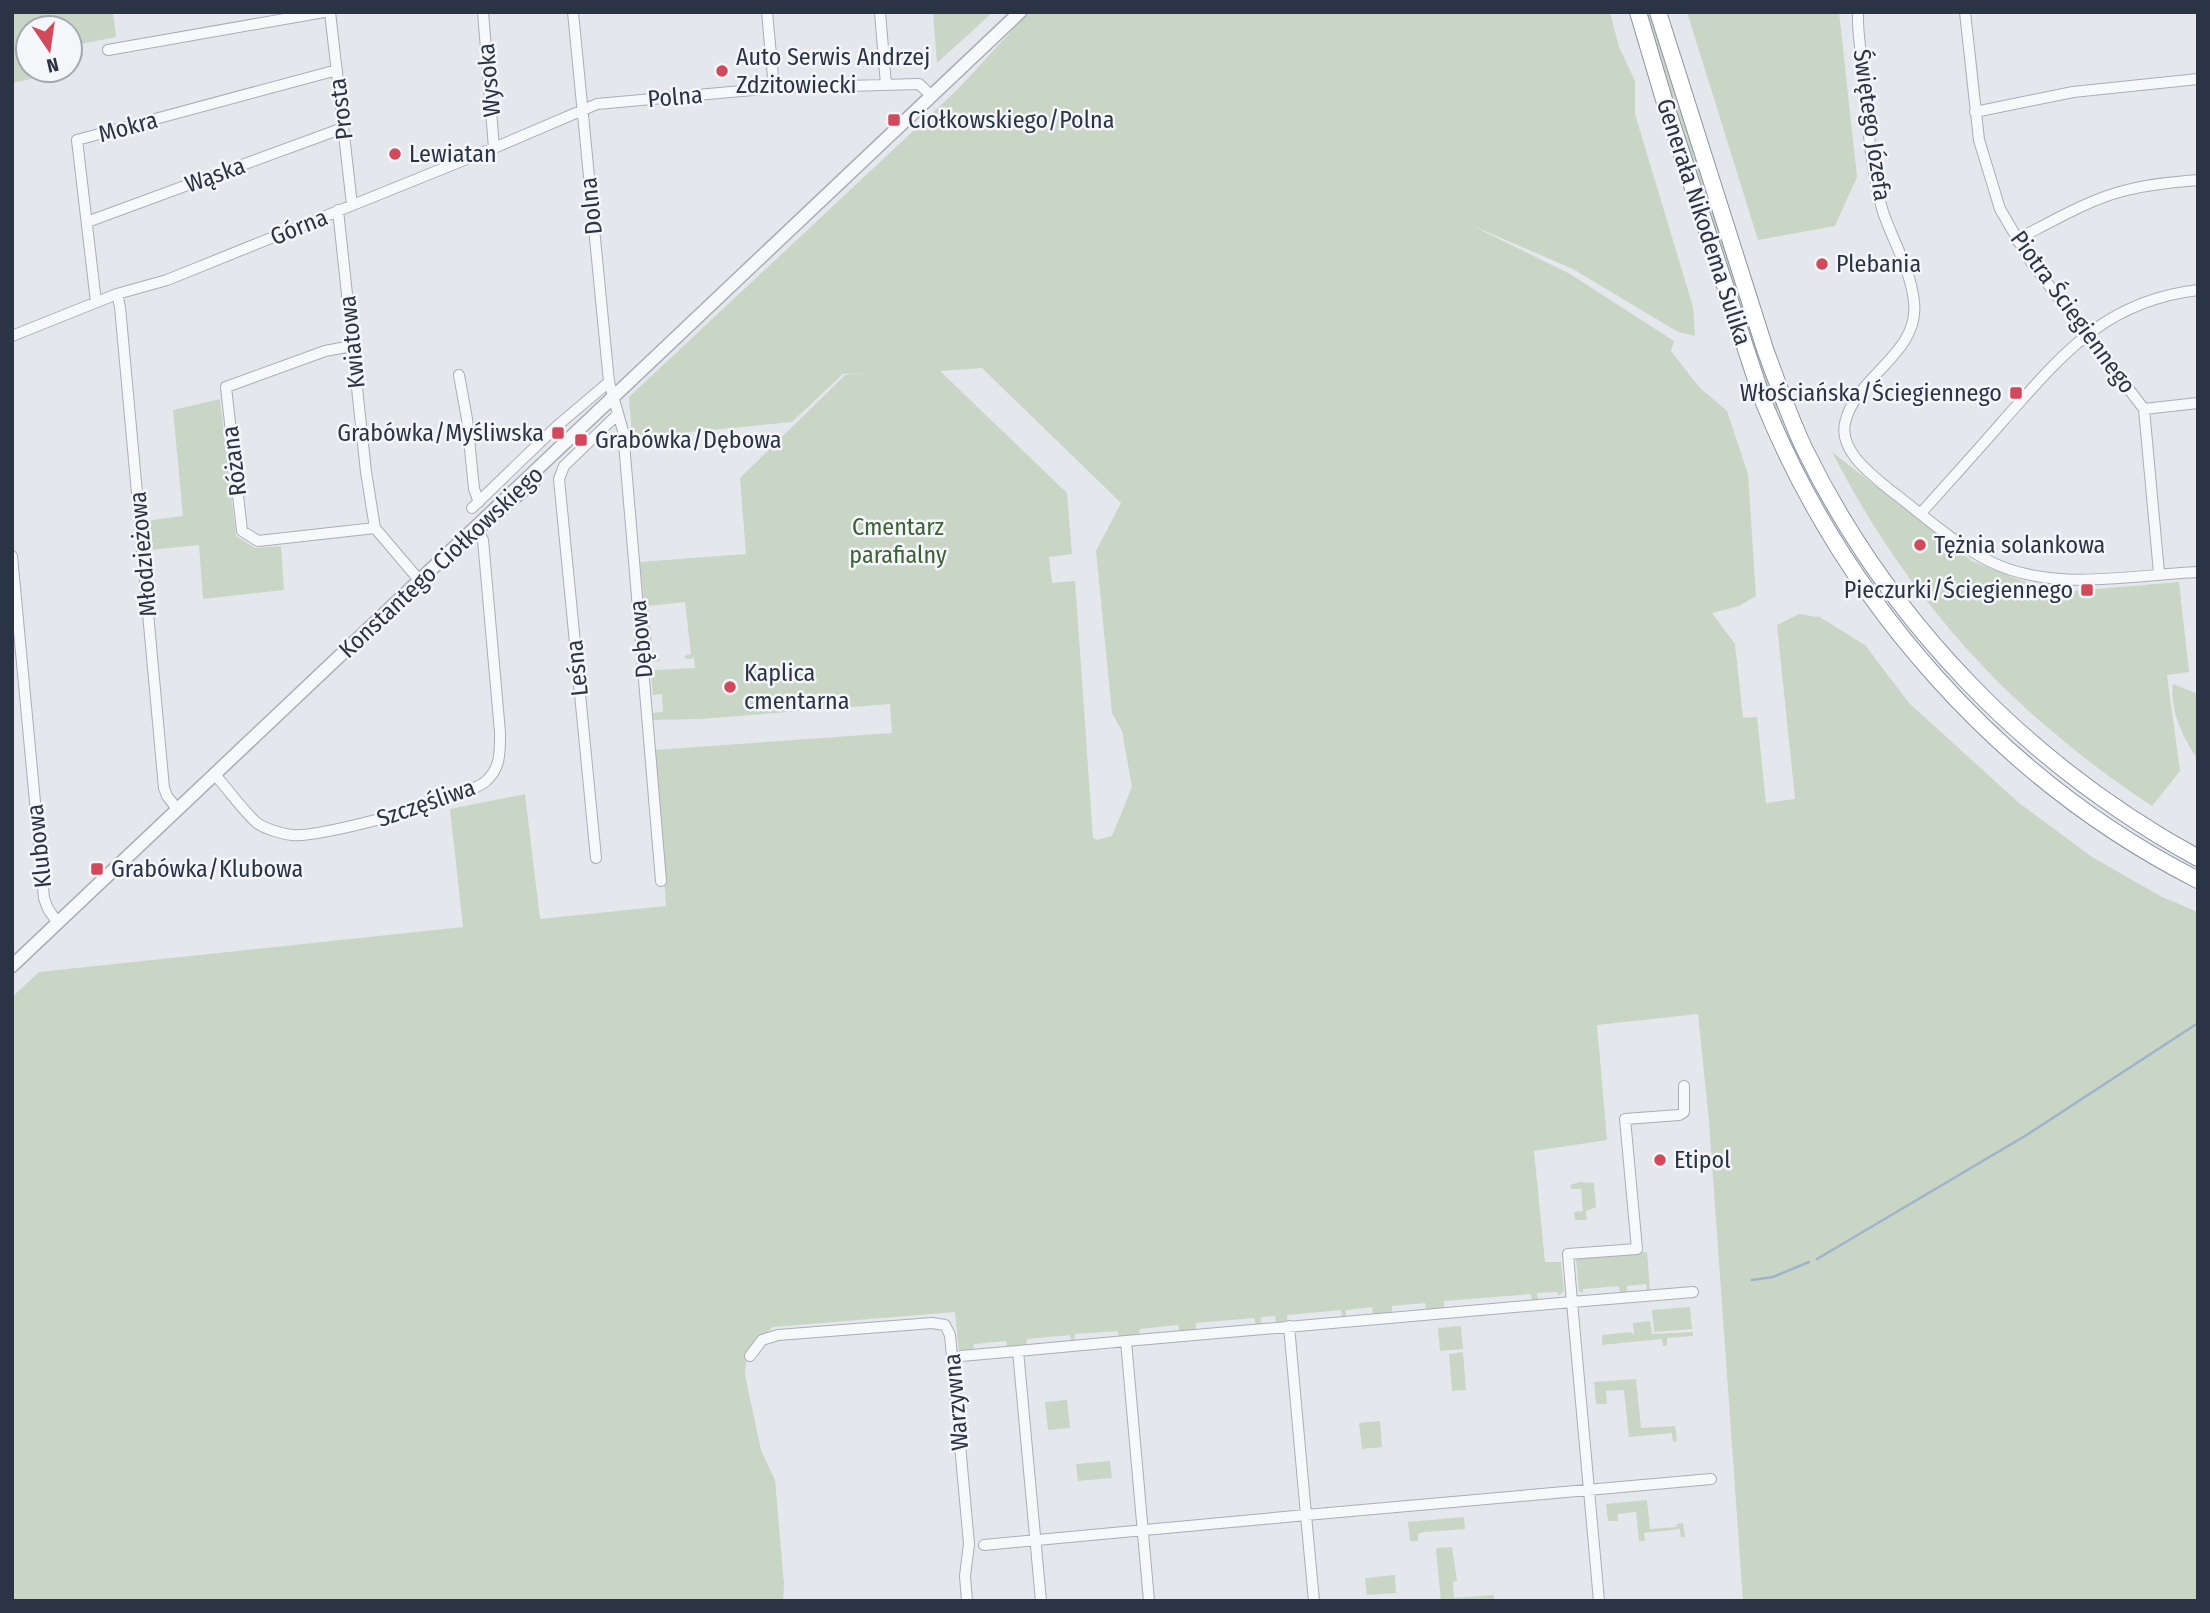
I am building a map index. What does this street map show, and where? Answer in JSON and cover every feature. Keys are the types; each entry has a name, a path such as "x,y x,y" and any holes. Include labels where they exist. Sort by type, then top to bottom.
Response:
{"highway":[{"name":"Generała Nikodema Sulika","path":"1638,12 1744,346 1774,428 1828,530 1855,574 1898,632 1947,690 1982,725 2075,803 2125,838 2198,880"},
{"name":"Generała Nikodema Sulika","path":"1658,12 1765,349 1800,438 1845,523 1918,626 1997,713 2087,788 2142,826 2198,858"},
{"path":"1774,428 1773,422 1783,420 1800,438"},
{"path":"2075,803 2087,788"}],"street":[{"path":"108,50 324,12"},
{"name":"Prosta","path":"330,12 352,205"},
{"name":"Wysoka","path":"483,12 494,149"},
{"name":"Dolna","path":"573,12 612,399"},
{"path":"767,12 774,88"},
{"path":"880,12 886,85"},
{"name":"Konstantego Ciołkowskiego","path":"12,966 1020,12"},
{"name":"Świętego Józefa","path":"1858,12 1877,183 1892,236 1911,282 1914,307 1909,333 1853,404 1844,427 1850,450 1857,460 1972,552 2016,571 2055,578 2086,579 2198,572"},
{"name":"Piotra Ściegiennego","path":"1965,12 1979,140 2000,209 2016,240 2144,409 2159,573"},
{"name":"Mokra","path":"96,302 77,140 337,70"},
{"path":"1975,112 2073,92 2198,79"},
{"name":"Polna","path":"582,110 597,104 774,88 919,84 932,96"},
{"name":"Górna","path":"12,336 117,294 167,280 494,149 582,110"},
{"name":"Wąska","path":"87,222 343,128"},
{"path":"2016,240 2124,190 2198,180"},
{"name":"Kwiatowa","path":"338,210 374,528"},
{"path":"1921,513 2052,367 2086,334 2135,306 2162,296 2198,290"},
{"name":"Młodzieżowa","path":"117,294 164,788 178,810"},
{"name":"Różana","path":"352,346 325,351 226,387 242,531 258,541 374,528"},
{"path":"458,375 467,419 476,505 556,426 609,383"},
{"name":"Dębowa","path":"612,399 621,422 625,453 661,881"},
{"path":"2144,409 2198,403"},
{"name":"Leśna","path":"596,858 559,479 564,467 618,414"},
{"path":"374,528 420,582"},
{"name":"Szczęśliwa","path":"215,775 259,824 294,836 373,822 485,783 496,770 500,755 500,732 483,540 476,528"},
{"name":"Klubowa","path":"12,555 44,898 58,923"},
{"path":"1599,1601 1568,1254 1637,1249 1625,1119 1679,1115 1686,1106 1684,1086"},
{"path":"961,1356 1693,1292"},
{"name":"Warzywna","path":"750,1356 762,1340 778,1335 932,1323 945,1325 950,1335 968,1534 965,1576 967,1601"},
{"path":"1289,1326 1314,1601"},
{"path":"1126,1341 1149,1601"},
{"path":"1018,1351 1041,1601"},
{"path":"984,1545 1711,1479"}],"green space":[{"path":"12,12 113,12 116,37 84,43 84,14 14,14 12,83"},
{"path":"933,12 993,12 937,63"},
{"name":"Cmentarz parafialny","path":"1029,12 1610,12 1619,47 1635,81 1635,114 1693,307 1695,336 1678,332 1573,269 1471,225 1570,274 1674,341 1671,351 1699,387 1727,411 1748,474 1756,596 1739,606 1712,613 1735,644 1743,718 1757,717 1766,803 1795,799 1777,625 1799,614 1818,616 1865,645 1909,703 2019,803 2092,857 2162,897 2198,912 2198,1601 1743,1601 1709,1121 1698,1014 1597,1025 1607,1140 1534,1151 1545,1262 1561,1262 1564,1291 1561,1294 1537,1293 1538,1300 1532,1301 1531,1294 1444,1301 1444,1309 1426,1310 1425,1303 1392,1306 1392,1313 1373,1315 1372,1307 1346,1310 1346,1317 1342,1318 1341,1310 1287,1315 1287,1322 1276,1323 1275,1316 1261,1317 1261,1324 1256,1325 1254,1318 1196,1323 1196,1331 1179,1332 1178,1325 1140,1329 1139,1336 1119,1337 1118,1331 1075,1334 1072,1342 1070,1335 1027,1339 1026,1346 1007,1347 1006,1341 974,1344 973,1351 959,1353 955,1312 773,1327 750,1354 745,1375 761,1450 775,1480 784,1584 783,1601 12,1601 12,997 39,972 463,927 450,809 525,794 540,919 666,906 655,750 892,733 890,704 700,719 653,720 652,713 663,712 662,694 653,695 651,675 654,670 695,668 694,657 684,658 691,654 685,602 648,606 654,658 662,660 654,662 649,657 640,562 746,554 740,478 845,375 863,373 843,374 792,422 632,438 629,397 958,89","holes":["982,368 1121,503 1096,551 1112,713 1122,731 1132,787 1112,836 1097,840 1093,838 1075,581 1052,583 1049,557 1072,554 1067,493 940,371"]},
{"path":"1644,12 1651,12 1779,409 1775,411 1734,295"},
{"path":"1687,12 1839,12 1857,177 1835,226 1758,240"},
{"path":"220,399 236,536 255,548 281,546 284,590 203,599 199,545 149,550 145,521 183,516 173,410"},
{"path":"1832,452 1972,561 2028,583 2061,592 2179,582 2189,672 2167,675 2180,771 2152,806 2101,771 2054,733 1968,650 1930,605 1895,557"},
{"path":"2173,684 2198,694 2198,760 2179,724 2173,704"},
{"path":"1580,1182 1594,1183 1596,1207 1586,1211 1587,1220 1575,1220 1574,1212 1583,1211 1581,1189 1571,1189 1570,1185"},
{"path":"1647,1252 1650,1290 1647,1291 1646,1284 1627,1286 1627,1293 1620,1293 1619,1286 1583,1289 1583,1293 1579,1291 1576,1259"},
{"path":"1690,1307 1692,1329 1654,1332 1652,1310"},
{"path":"1650,1321 1652,1334 1693,1332 1693,1336 1667,1338 1667,1346 1663,1346 1662,1339 1602,1345 1602,1335 1631,1332 1634,1336 1633,1323"},
{"path":"1461,1326 1463,1349 1440,1351 1438,1328"},
{"path":"1463,1352 1466,1390 1452,1391 1449,1354"},
{"path":"1636,1379 1641,1428 1675,1426 1677,1441 1673,1442 1672,1433 1629,1437 1624,1390 1606,1391 1607,1404 1596,1404 1594,1382"},
{"path":"1067,1400 1070,1428 1048,1430 1045,1402"},
{"path":"1380,1421 1382,1447 1362,1449 1359,1423"},
{"path":"1110,1461 1112,1478 1078,1481 1076,1464"},
{"path":"1647,1500 1650,1529 1676,1527 1677,1524 1683,1523 1685,1537 1681,1537 1680,1529 1644,1533 1645,1541 1639,1541 1636,1512 1618,1514 1618,1521 1608,1521 1606,1504"},
{"path":"1464,1517 1465,1529 1424,1532 1418,1534 1418,1541 1410,1541 1408,1522"},
{"path":"1452,1547 1457,1581 1453,1582 1454,1598 1494,1595 1494,1599 1441,1601 1436,1550"},
{"path":"1395,1575 1396,1593 1367,1595 1365,1578"}],"waterway":[{"path":"484,532 539,485"},
{"path":"1817,1259 2025,1136 2198,1023"},
{"path":"1752,1280 1773,1277 1809,1262"}],"place":[{"name":"Auto Serwis Andrzej Zdzitowiecki","path":"722,71"},
{"name":"Ciołkowskiego/Polna","path":"894,120"},
{"name":"Lewiatan","path":"395,154"},
{"name":"Plebania","path":"1822,264"},
{"name":"Włościańska/Ściegiennego","path":"2016,393"},
{"name":"Grabówka/Myśliwska","path":"558,433"},
{"name":"Grabówka/Dębowa","path":"581,440"},
{"name":"Tężnia solankowa","path":"1920,545"},
{"name":"Pieczurki/Ściegiennego","path":"2087,590"},
{"name":"Kaplica cmentarna","path":"730,687"},
{"name":"Grabówka/Klubowa","path":"97,869"},
{"name":"Etipol","path":"1660,1160"}]}
